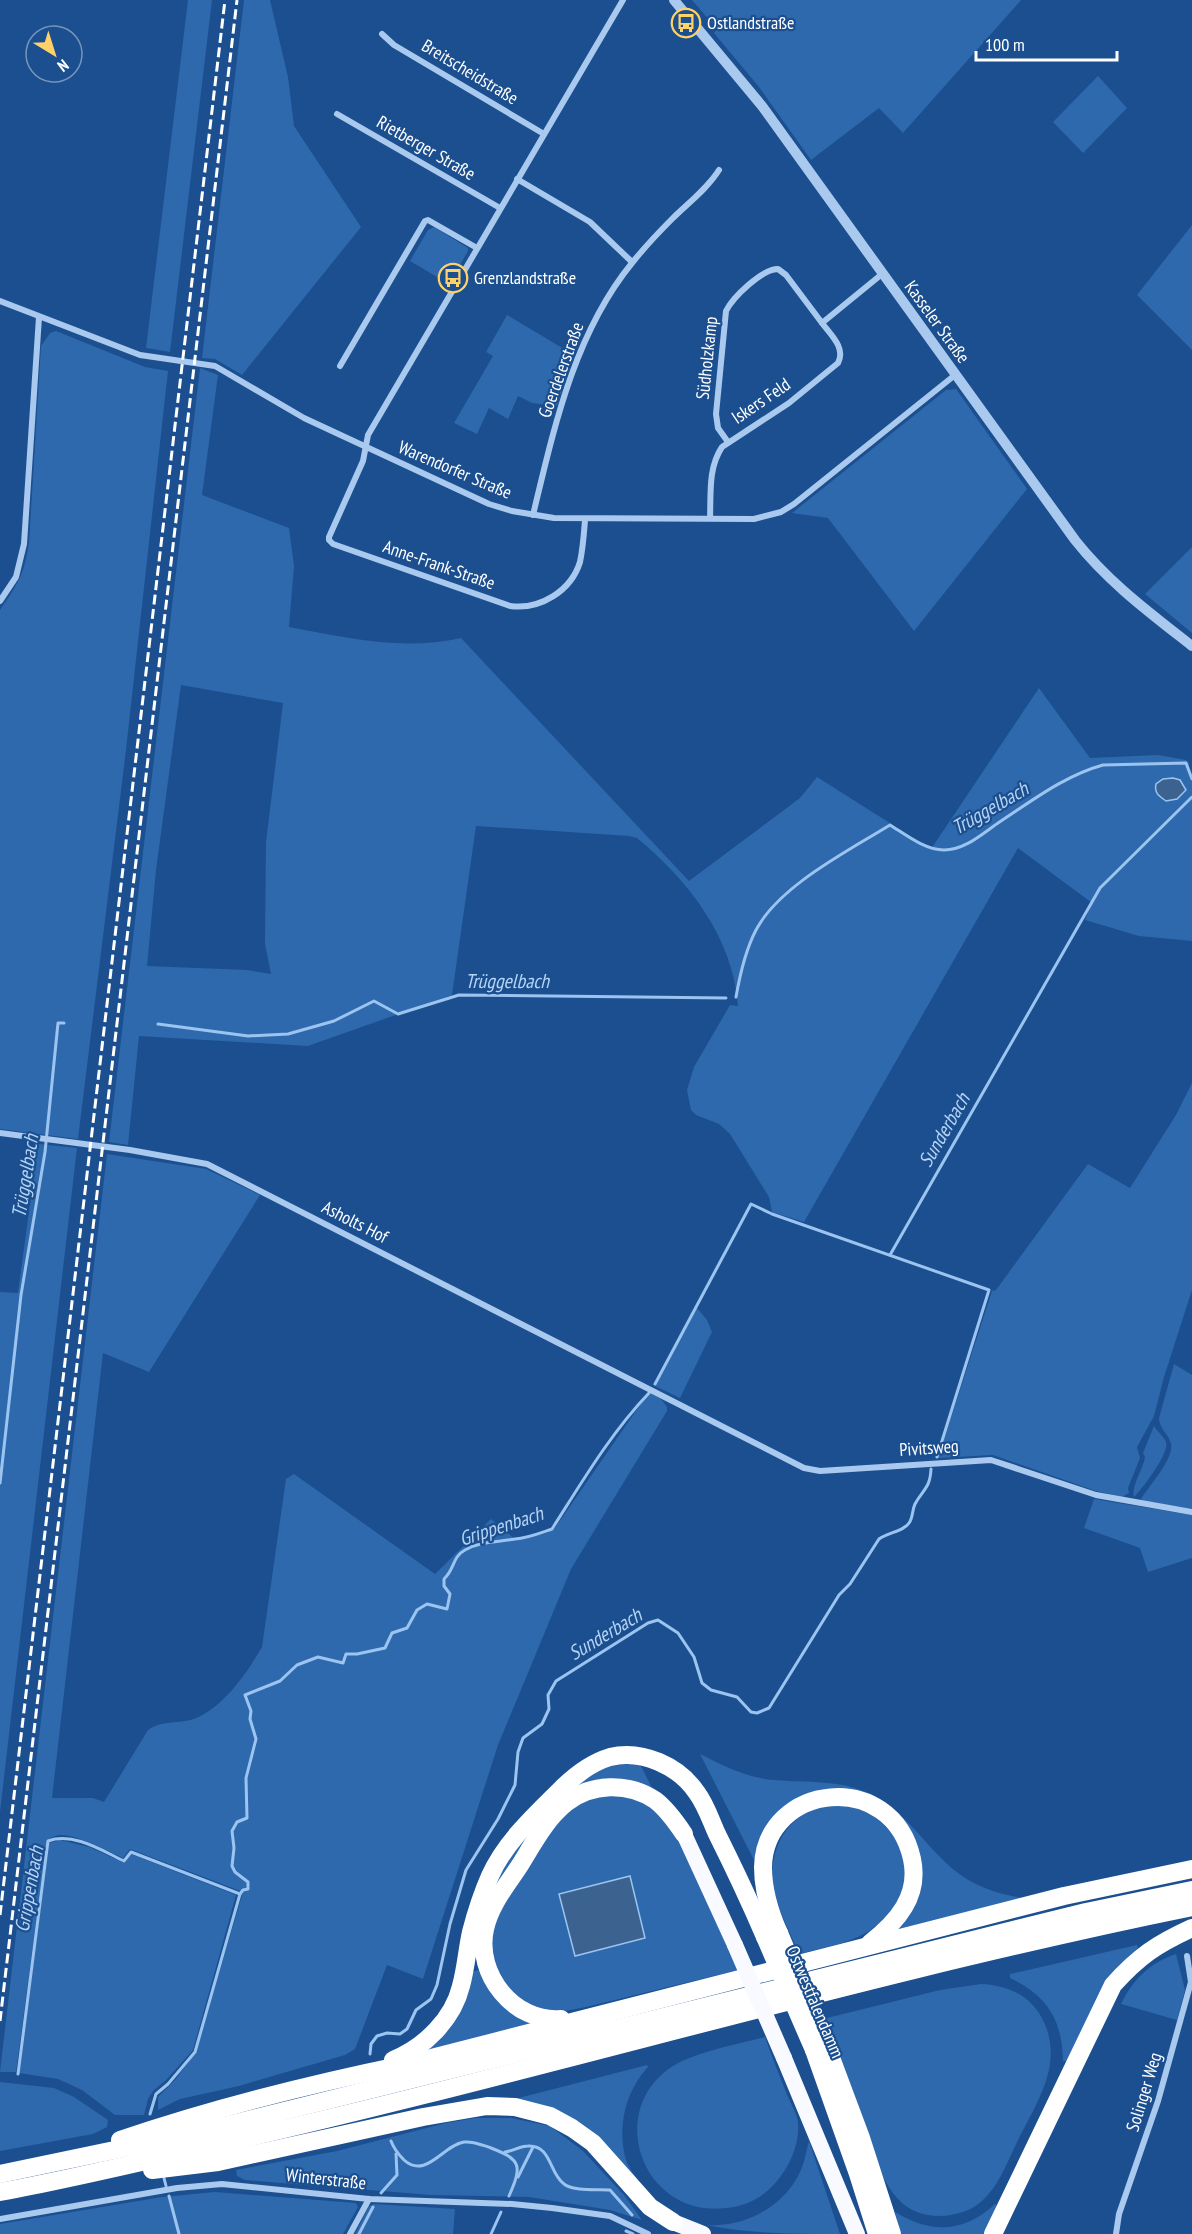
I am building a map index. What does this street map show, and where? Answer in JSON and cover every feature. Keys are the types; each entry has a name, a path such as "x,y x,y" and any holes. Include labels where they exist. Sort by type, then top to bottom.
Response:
{"highway":[{"name":"Ostwestfalendamm","path":"355,2075 408,2054 426,2040 443,2022 455,2004 461,1988 479,1902 491,1874 506,1849 526,1824 576,1774 610,1757 635,1756 654,1760 671,1768 697,1792 772,1935"},
{"path":"592,2016 554,2020 541,2019 526,2013 514,2005 489,1973 483,1944 490,1912 557,1812 577,1796 592,1790 615,1786 644,1793 665,1809 684,1834 784,2058 857,2234"},
{"path":"864,1947 884,1932 901,1913 910,1898 913,1863 906,1838 886,1813 872,1804 843,1796 817,1799 787,1816 770,1840 763,1866 772,1935 865,2150 892,2234"},
{"path":"42,2166 198,2114 408,2064 1064,1896 1192,1869"},
{"path":"0,2174 196,2133 1086,1912 1192,1890"},
{"path":"40,2185 328,2120 819,1993 1082,1930 1192,1907"},
{"path":"993,2234 1113,1985 1133,1962 1160,1942 1192,1928"},
{"name":"Ostwestfalendamm","path":"820,2049 877,2234"},
{"path":"0,2192 218,2162 423,2117 487,2106 515,2107 550,2116 572,2128 593,2143 650,2206 673,2222 703,2234"}],"street":[{"path":"365,448 368,435 623,0"},
{"name":"Kasseler Straße","path":"674,0 752,92 1091,560 1121,590 1192,646"},
{"name":"Breitscheidstraße","path":"382,34 394,45 543,134"},
{"name":"Rietberger Straße","path":"337,114 500,208"},
{"name":"Goerdelerstraße","path":"533,515 550,445 581,347 609,295 633,262 671,220 710,183 719,170"},
{"path":"517,179 590,222 633,262"},
{"path":"340,366 424,221 428,220 477,248"},
{"name":"Südholzkamp","path":"728,441 718,428 716,414 725,317 730,304 765,272 778,269 786,275 822,323"},
{"path":"822,323 882,274"},
{"name":"Warendorfer Straße","path":"0,301 140,355 214,366 286,409 365,448 489,504 533,515 585,520 754,519 781,512 955,375"},
{"path":"0,601 16,577 24,544 39,317"},
{"name":"Iskers Feld","path":"710,518 712,471 718,453 728,441 789,403 838,363 841,358 840,347 822,323"},
{"name":"Anne-Frank-Straße","path":"365,448 363,461 330,533 329,540 333,544 510,606 529,606 546,601 567,584 580,562 585,520"},
{"name":"Asholts Hof","path":"0,1133 130,1150 207,1164 677,1402"},
{"name":"Pivitsweg","path":"677,1402 811,1470 991,1460 1096,1495 1192,1512"},
{"name":"Solinger Weg","path":"1116,2234 1119,2214 1158,2101 1191,1982 1187,1956"},
{"name":"Winterstraße","path":"0,2219 177,2188 244,2185 369,2199 489,2203 552,2208 610,2216 648,2234"},
{"path":"350,2234 369,2199"}],"shaded area":[{"path":"188,0 212,0 170,352 146,348"},
{"path":"244,0 270,0 288,77 294,126 361,227 242,375 215,359 202,358"},
{"path":"692,0 1021,0 903,133 879,108 811,160 759,87 714,33 717,29"},
{"path":"1098,76 1127,108 1083,153 1053,122"},
{"path":"1192,225 1192,350 1137,295"},
{"path":"434,227 468,248 449,284 410,261 428,230"},
{"path":"507,315 574,355 557,406 532,403 518,396 508,419 489,408 477,434 454,423 493,356 486,352"},
{"path":"56,331 145,367 168,371 126,750 78,1139 0,1129 0,610 19,579 27,554 41,346 50,333"},
{"path":"200,368 218,375 202,495 289,528 294,566 289,627 375,642 418,643 461,638 689,881 800,798 817,777 931,849 1039,688 1090,758 1158,755 1186,760 1189,763 1192,782 1192,941 1139,936 1085,920 1092,903 1018,848 804,1222 772,1212 769,1197 730,1134 719,1124 696,1115 691,1110 687,1090 694,1067 730,1005 738,1006 734,981 717,934 690,891 656,854 637,838 629,836 476,826 452,995 308,1046 139,1036 128,1145 109,1142","holes":["181,685 283,703 266,842 265,944 271,974 247,970 147,966 156,870"]},
{"path":"956,389 1027,489 914,631 828,518 792,513 946,390"},
{"path":"1192,547 1192,633 1145,594"},
{"path":"1163,779 1180,780 1186,790 1177,799 1166,801 1156,792 1156,784"},
{"path":"1192,1083 1192,1290 1154,1416 1137,1447 1140,1458 1128,1488 1129,1493 1122,1497 1096,1491 993,1455 938,1458 992,1291 996,1290 1088,1164 1130,1188 1176,1115"},
{"path":"38,1144 77,1148 0,1812 0,1292 18,1293"},
{"path":"107,1154 206,1169 260,1195 149,1372 103,1353 52,1798 93,1798 104,1802 148,1730 164,1723 194,1719 205,1714 215,1707 242,1678 262,1647 286,1479 294,1474 435,1574 491,1519 515,1539 547,1533 555,1528 649,1392 661,1399 667,1407 667,1411 571,1569 498,1745 423,1979 387,1965 355,2049 345,2055 239,2086 180,2099 158,2110 158,2097 175,2080 196,2052 243,1892 130,1849 123,1858 67,1835 58,1835 47,1840 16,2072 0,2072"},
{"path":"697,1308 707,1320 712,1332 680,1398 655,1386"},
{"path":"1174,1364 1192,1375 1192,1509 1141,1499 1165,1465 1171,1450 1170,1440 1159,1418"},
{"path":"1154,1426 1165,1440 1166,1447 1154,1471 1134,1497 1134,1488 1145,1457 1143,1453"},
{"path":"1094,1499 1192,1515 1192,1558 1148,1572 1140,1548 1084,1528"},
{"path":"700,1754 754,1777 836,1784 873,1795 900,1814 958,1873 986,1888 1029,1899 895,1932 914,1899 900,1820 816,1794 756,1864"},
{"path":"640,1764 652,1788 591,1783 489,1901 497,1876 511,1853 579,1781 610,1765"},
{"path":"594,1796 624,1796 639,1800 660,1813 677,1837 738,1970 565,2011 551,2011 530,2006 519,2000 495,1971 490,1945 496,1916 560,1818 570,1809"},
{"path":"842,1805 870,1813 894,1836 905,1863 902,1890 897,1903 888,1915 868,1932 839,1944 799,1954 777,1903 772,1878 775,1852 786,1830 806,1813 823,1807"},
{"path":"60,1840 89,1847 125,1863 131,1854 236,1895 193,2050 153,2091 148,2099 144,2115 115,2115 82,2090 58,2079 19,2073 49,1843"},
{"path":"630,1876 645,1938 575,1956 559,1894"},
{"path":"1137,1945 1138,1948 1127,1958 1068,2061 1063,2061 1060,2033 1050,2010 1034,1993 1010,1978 1010,1974"},
{"path":"1176,1954 1185,1990 1177,2020 1121,2004 1143,1973 1158,1962"},
{"path":"481,1969 536,2023 429,2051 472,1972"},
{"path":"981,1984 1014,1991 1028,2000 1039,2013 1047,2030 1050,2046 1047,2078 1034,2109 991,2192 968,2210 947,2215 926,2215 906,2206 886,2183 823,2019 940,1990"},
{"path":"765,2037 798,2122 796,2146 786,2168 766,2192 741,2205 726,2208 697,2207 673,2196 654,2179 642,2157 637,2133 640,2108 652,2085 682,2061"},
{"path":"647,2065 648,2067 634,2087 629,2099 623,2123 623,2148 626,2160 638,2180 636,2185 613,2156 511,2100"},
{"path":"0,2082 54,2088 74,2097 108,2120 107,2127 93,2134 0,2151"},
{"path":"476,2118 511,2118 550,2126 583,2151 624,2195 642,2220 610,2210 529,2197 431,2195 245,2180 237,2176 236,2170 337,2151 446,2123"},
{"path":"809,2141 840,2234 759,2232 706,2225 743,2221 777,2202 794,2183 800,2172"},
{"path":"215,2192 356,2203 358,2207 343,2234 0,2234 0,2224 162,2197"},
{"path":"374,2204 455,2209 453,2234 355,2234 369,2206"},
{"path":"995,2204 997,2206 984,2234 901,2234 895,2212 921,2224 947,2227 971,2221"}],"waterway":[{"name":"Trüggelbach","path":"736,997 749,946 767,914 797,884 890,825 930,848 952,849 974,840 1038,797 1089,769 1103,765 1186,763 1192,779"},
{"name":"Sunderbach","path":"890,1255 1100,888 1192,797"},
{"name":"Trüggelbach","path":"158,1024 248,1036 288,1034 334,1021 374,1001 398,1014 459,995 726,998"},
{"name":"Trüggelbach","path":"0,1483 21,1295 45,1152 58,1023 64,1023"},
{"name":"Trüggelbach","path":"655,1384 751,1204 772,1214 989,1290 937,1457"},
{"name":"Grippenbach","path":"150,2114 156,2094 168,2084 195,2052 240,1894 243,1890 248,1889 248,1882 235,1872 232,1866 234,1848 232,1831 237,1822 247,1818 246,1778 256,1739 250,1719 251,1711 245,1695 280,1681 297,1665 318,1657 343,1663 346,1654 385,1648 392,1633 407,1628 417,1610 427,1604 447,1609 450,1594 444,1586 444,1579 458,1556 477,1545 525,1538 552,1529 609,1442 649,1393"},
{"name":"Sunderbach","path":"370,2054 371,2044 377,2036 387,2033 400,2034 407,2029 416,2010 431,1999 437,1985 450,1924 466,1870 498,1819 515,1785 518,1752 523,1738 542,1724 549,1709 548,1695 556,1681 648,1623 658,1620 678,1633 694,1657 702,1683 711,1690 737,1697 751,1712 757,1713 769,1708 839,1595 850,1584 879,1539 909,1523 915,1504 928,1485 931,1469"},
{"name":"Grippenbach","path":"18,2074 48,1841 77,1840 124,1861 131,1852 240,1894"},
{"name":"Sunderbach","path":"391,2141 404,2160 412,2165 420,2166 434,2160 456,2144 464,2142 471,2142 501,2152 509,2156 516,2165 516,2178 509,2196"},
{"path":"505,2152 525,2146 536,2147 546,2155 555,2174 564,2184 580,2189 610,2190 632,2215"},
{"path":"518,2177 533,2147"},
{"name":"Sunderbach","path":"381,2193 397,2175 396,2154"},
{"path":"164,2178 166,2186"},
{"name":"Grippenbach","path":"169,2196 179,2234"},
{"name":"Sunderbach","path":"359,2234 373,2207"},
{"name":"Sunderbach","path":"491,2234 501,2212"},
{"path":"626,2231 633,2234"}],"railway":[{"path":"0,1915 225,0"},
{"path":"0,2021 237,0"}],"place":[{"name":"Ostlandstraße","path":"686,23"},
{"name":"Grenzlandstraße","path":"453,278"}]}
